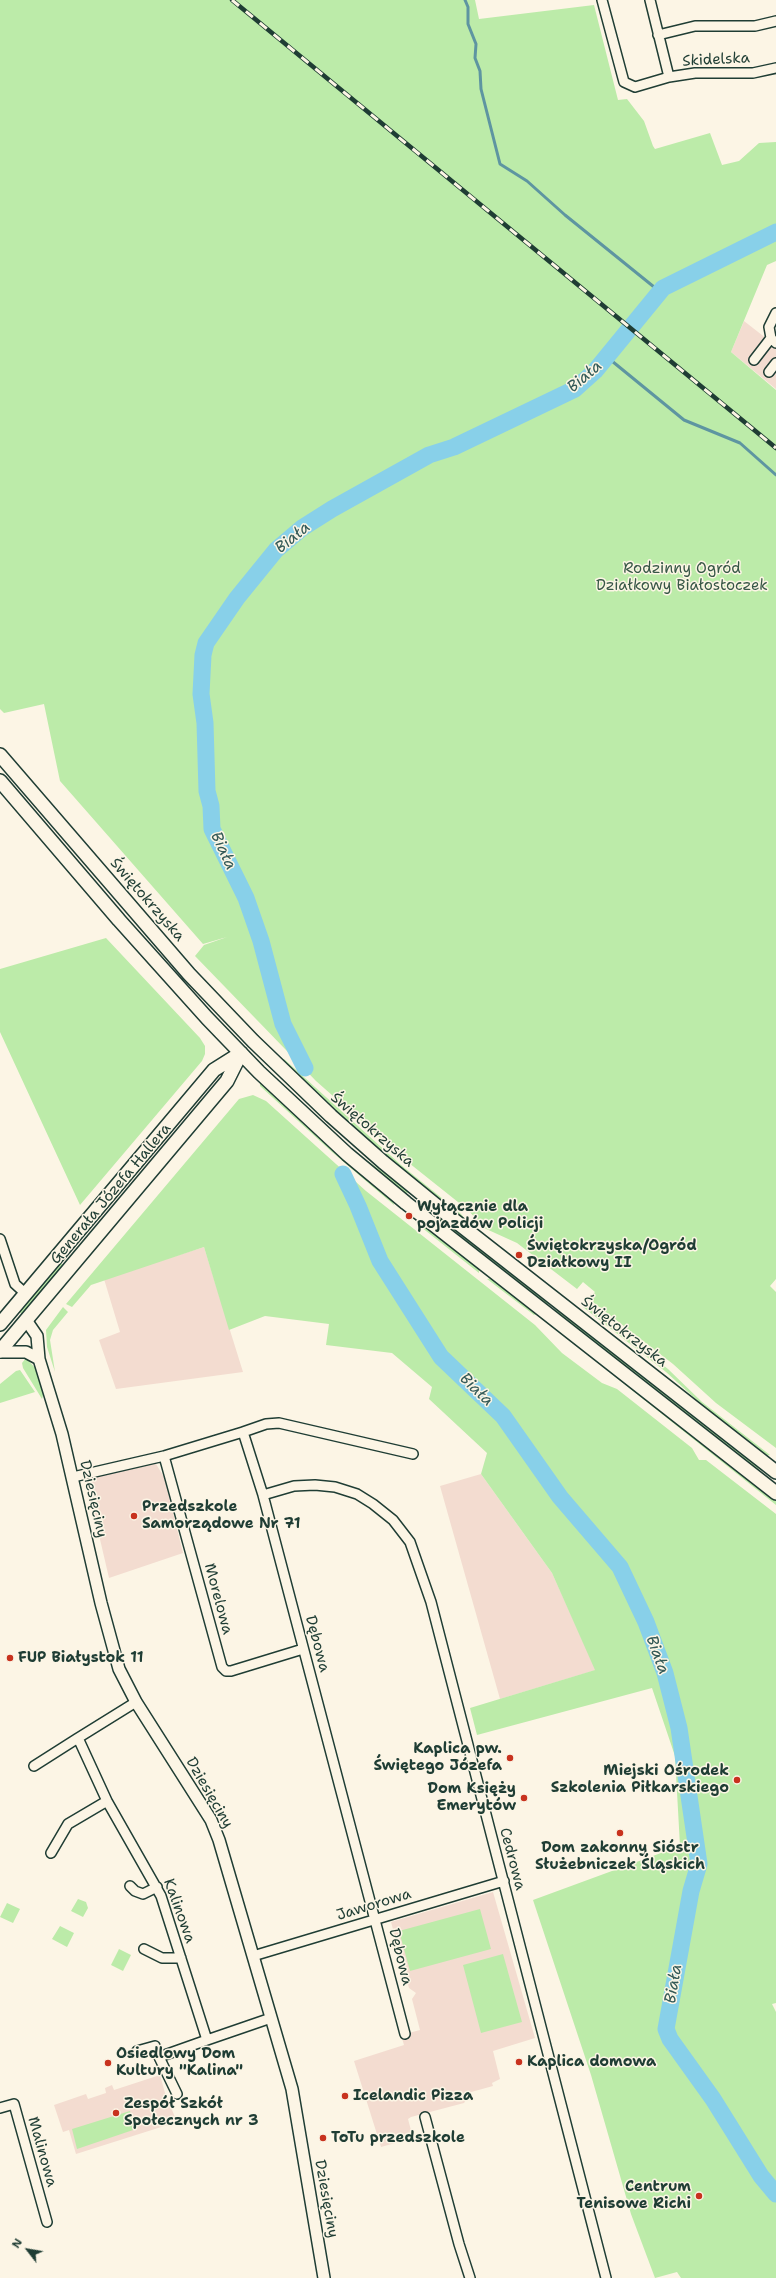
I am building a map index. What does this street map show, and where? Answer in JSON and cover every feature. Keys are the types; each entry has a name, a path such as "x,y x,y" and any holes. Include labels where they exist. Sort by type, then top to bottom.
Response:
{"main road":[{"name":"Świętokrzyska","path":"0,755 184,968 253,1041 331,1116 417,1190 776,1472"},
{"path":"0,781 119,920 241,1053 347,1154 406,1203 771,1486 776,1493"},
{"name":"Generała Józefa Hallera","path":"0,1324 214,1070 241,1053 253,1041"},
{"name":"Generała Józefa Hallera","path":"0,1351 227,1081 241,1053"},
{"path":"126,1175 139,1185"},
{"path":"406,1203 417,1190"}],"street":[{"name":"Skidelska","path":"602,0 624,82 636,87 669,77 695,73 753,73 776,68"},
{"path":"650,0 669,77"},
{"path":"658,35 695,26 755,26 776,21"},
{"path":"754,360 774,341 770,323 776,313"},
{"path":"769,372 776,364"},
{"path":"0,1239 15,1284 26,1294"},
{"name":"Dziesięciny","path":"26,1320 37,1336 39,1359 73,1477 116,1660 123,1678 136,1702 214,1827 292,2089 324,2278"},
{"path":"0,1351 26,1352 39,1359"},
{"path":"73,1477 164,1456 266,1424 279,1423 413,1454"},
{"name":"Dębowa","path":"243,1432 263,1495 376,1919 405,2034"},
{"name":"Morelowa","path":"164,1456 222,1667 226,1671 230,1671 303,1649"},
{"name":"Cedrowa","path":"263,1495 294,1486 315,1485 335,1487 357,1494 373,1504 393,1520 410,1542 431,1602 606,2278"},
{"path":"34,1766 136,1702"},
{"name":"Kalinowa","path":"78,1738 107,1801 157,1887 208,2040"},
{"path":"51,1853 68,1824 107,1801"},
{"name":"Jaworowa","path":"253,1956 504,1881"},
{"path":"130,1886 135,1891 143,1894 157,1887"},
{"path":"144,1949 162,1958 181,1958"},
{"path":"159,2057 271,2018"},
{"path":"137,2051 155,2046 177,2094"},
{"name":"Malinowa","path":"0,2108 14,2104 47,2222"},
{"path":"425,2117 470,2278"}],"shaded area":[{"path":"744,321 776,346 776,389 731,352"},
{"path":"204,1247 243,1372 116,1389 99,1340 120,1332 104,1279"},
{"name":"Przedszkole Samorządowe Nr 71","path":"156,1464 164,1477 183,1553 109,1578 86,1479"},
{"path":"481,1474 552,1573 596,1670 500,1699 440,1486"},
{"path":"493,1892 535,2038 493,2051 500,2079 492,2083 493,2086 464,2094 466,2100 464,2103 411,2117 408,2119 413,2138 381,2147 354,2061 404,2045 401,2035 420,2030 412,1999 416,1993 409,1988 391,1922"},
{"name":"Zespół Szkół Społecznych nr 3","path":"160,2075 165,2093 177,2122 76,2154 69,2130 63,2132 54,2105 86,2094 88,2099 106,2093 105,2088 112,2085 114,2090"}],"green space":[{"name":"Rodzinny Ogród Działkowy Białostoczek","path":"0,0 475,0 479,19 594,5 618,100 627,99 644,121 655,149 710,133 722,165 739,161 759,143 776,142 776,261 767,265 731,352 776,390 776,1279 770,1286 776,1292 776,1448 716,1403 673,1364 589,1299 595,1292 583,1282 577,1289 517,1243 484,1228 468,1210 409,1163 316,1081 195,956 204,945 227,937 203,944 60,781 44,704 4,713 0,709"},
{"path":"106,938 200,1038 205,1046 205,1054 202,1061 80,1205 0,1032 0,969"},
{"path":"280,1059 284,1059 401,1165 459,1212 471,1225 397,1166"},
{"path":"260,1081 393,1201 394,1205 332,1152 260,1086"},
{"path":"253,1095 266,1101 366,1191 535,1325 562,1353 602,1383 617,1389 692,1448 699,1460 706,1460 776,1514 776,2003 772,2004 776,2012 776,2278 681,2278 677,2272 655,2278 631,2214 591,2075 533,1900 680,1846 675,1756 652,1688 477,1735 470,1708 595,1670 552,1573 481,1474 487,1453 429,1399 432,1387 392,1353 326,1345 329,1324 265,1316 229,1330 204,1247 91,1285 72,1307 66,1304 239,1099"},
{"path":"368,1161 409,1191 405,1195 365,1163"},
{"path":"415,1200 433,1214 430,1213"},
{"path":"433,1214 448,1222 552,1303 544,1305"},
{"path":"420,1222 479,1267 479,1273 416,1223"},
{"path":"60,1262 63,1265 24,1314 18,1312"},
{"path":"492,1278 537,1314 534,1315 487,1279"},
{"path":"582,1302 668,1369 702,1402 770,1455 765,1456 700,1403 666,1372 583,1307"},
{"path":"63,1307 68,1312 53,1330 50,1340 55,1372 47,1347 46,1330"},
{"path":"559,1309 776,1479 740,1458 551,1310"},
{"path":"26,1358 37,1370 44,1392 42,1399 23,1368 22,1363"},
{"path":"20,1370 35,1392 0,1403 0,1384 16,1371"},
{"path":"613,1375 621,1379 776,1500 776,1505"},
{"path":"78,1899 86,1902 88,1908 83,1917 71,1911"},
{"path":"7,1903 20,1909 13,1923 0,1917"},
{"path":"480,1909 491,1949 410,1971 399,1931"},
{"path":"60,1926 74,1933 67,1947 52,1939"},
{"path":"119,1949 131,1955 123,1971 111,1965"},
{"path":"503,1954 522,2022 481,2033 463,1965"},
{"path":"130,2111 136,2129 77,2149 72,2129"}],"waterway":[{"path":"465,0 468,7 468,24 476,44 475,58 480,71 481,89 500,164 527,181 565,215 659,291"},
{"name":"Biała","path":"305,1068 283,1024 261,941 246,898 212,829 211,806 207,791 205,723 201,694 203,655 206,643 237,598 276,550 302,528 332,509 429,455 454,447 575,389 595,371 663,288 776,232"},
{"path":"607,357 684,420 740,443 776,475"},
{"name":"Biała","path":"343,1174 358,1206 380,1261 441,1357 503,1416 560,1497 620,1567 646,1622 665,1673 679,1728 699,1864 691,1891 666,2029 670,2039 713,2099 761,2176 776,2194"}],"railway":[{"path":"232,0 776,448"}],"place":[{"name":"Wyłącznie dla pojazdów Policji","path":"409,1216"},
{"name":"Świętokrzyska/Ogród Działkowy II","path":"519,1255"},
{"name":"Przedszkole Samorządowe Nr 71","path":"134,1516"},
{"name":"FUP Białystok 11","path":"10,1658"},
{"name":"Kaplica pw. Świętego Józefa","path":"510,1758"},
{"name":"Miejski Ośrodek Szkolenia Piłkarskiego","path":"737,1780"},
{"name":"Dom Księży Emerytów","path":"524,1798"},
{"name":"Dom zakonny Sióstr Służebniczek Śląskich","path":"620,1833"},
{"name":"Kaplica domowa","path":"519,2062"},
{"name":"Osiedlowy Dom Kultury \"Kalina\"","path":"108,2063"},
{"name":"Icelandic Pizza","path":"345,2096"},
{"name":"Zespół Szkół Społecznych nr 3","path":"116,2113"},
{"name":"ToTu przedszkole","path":"323,2138"},
{"name":"Centrum Tenisowe Richi","path":"699,2196"}]}
